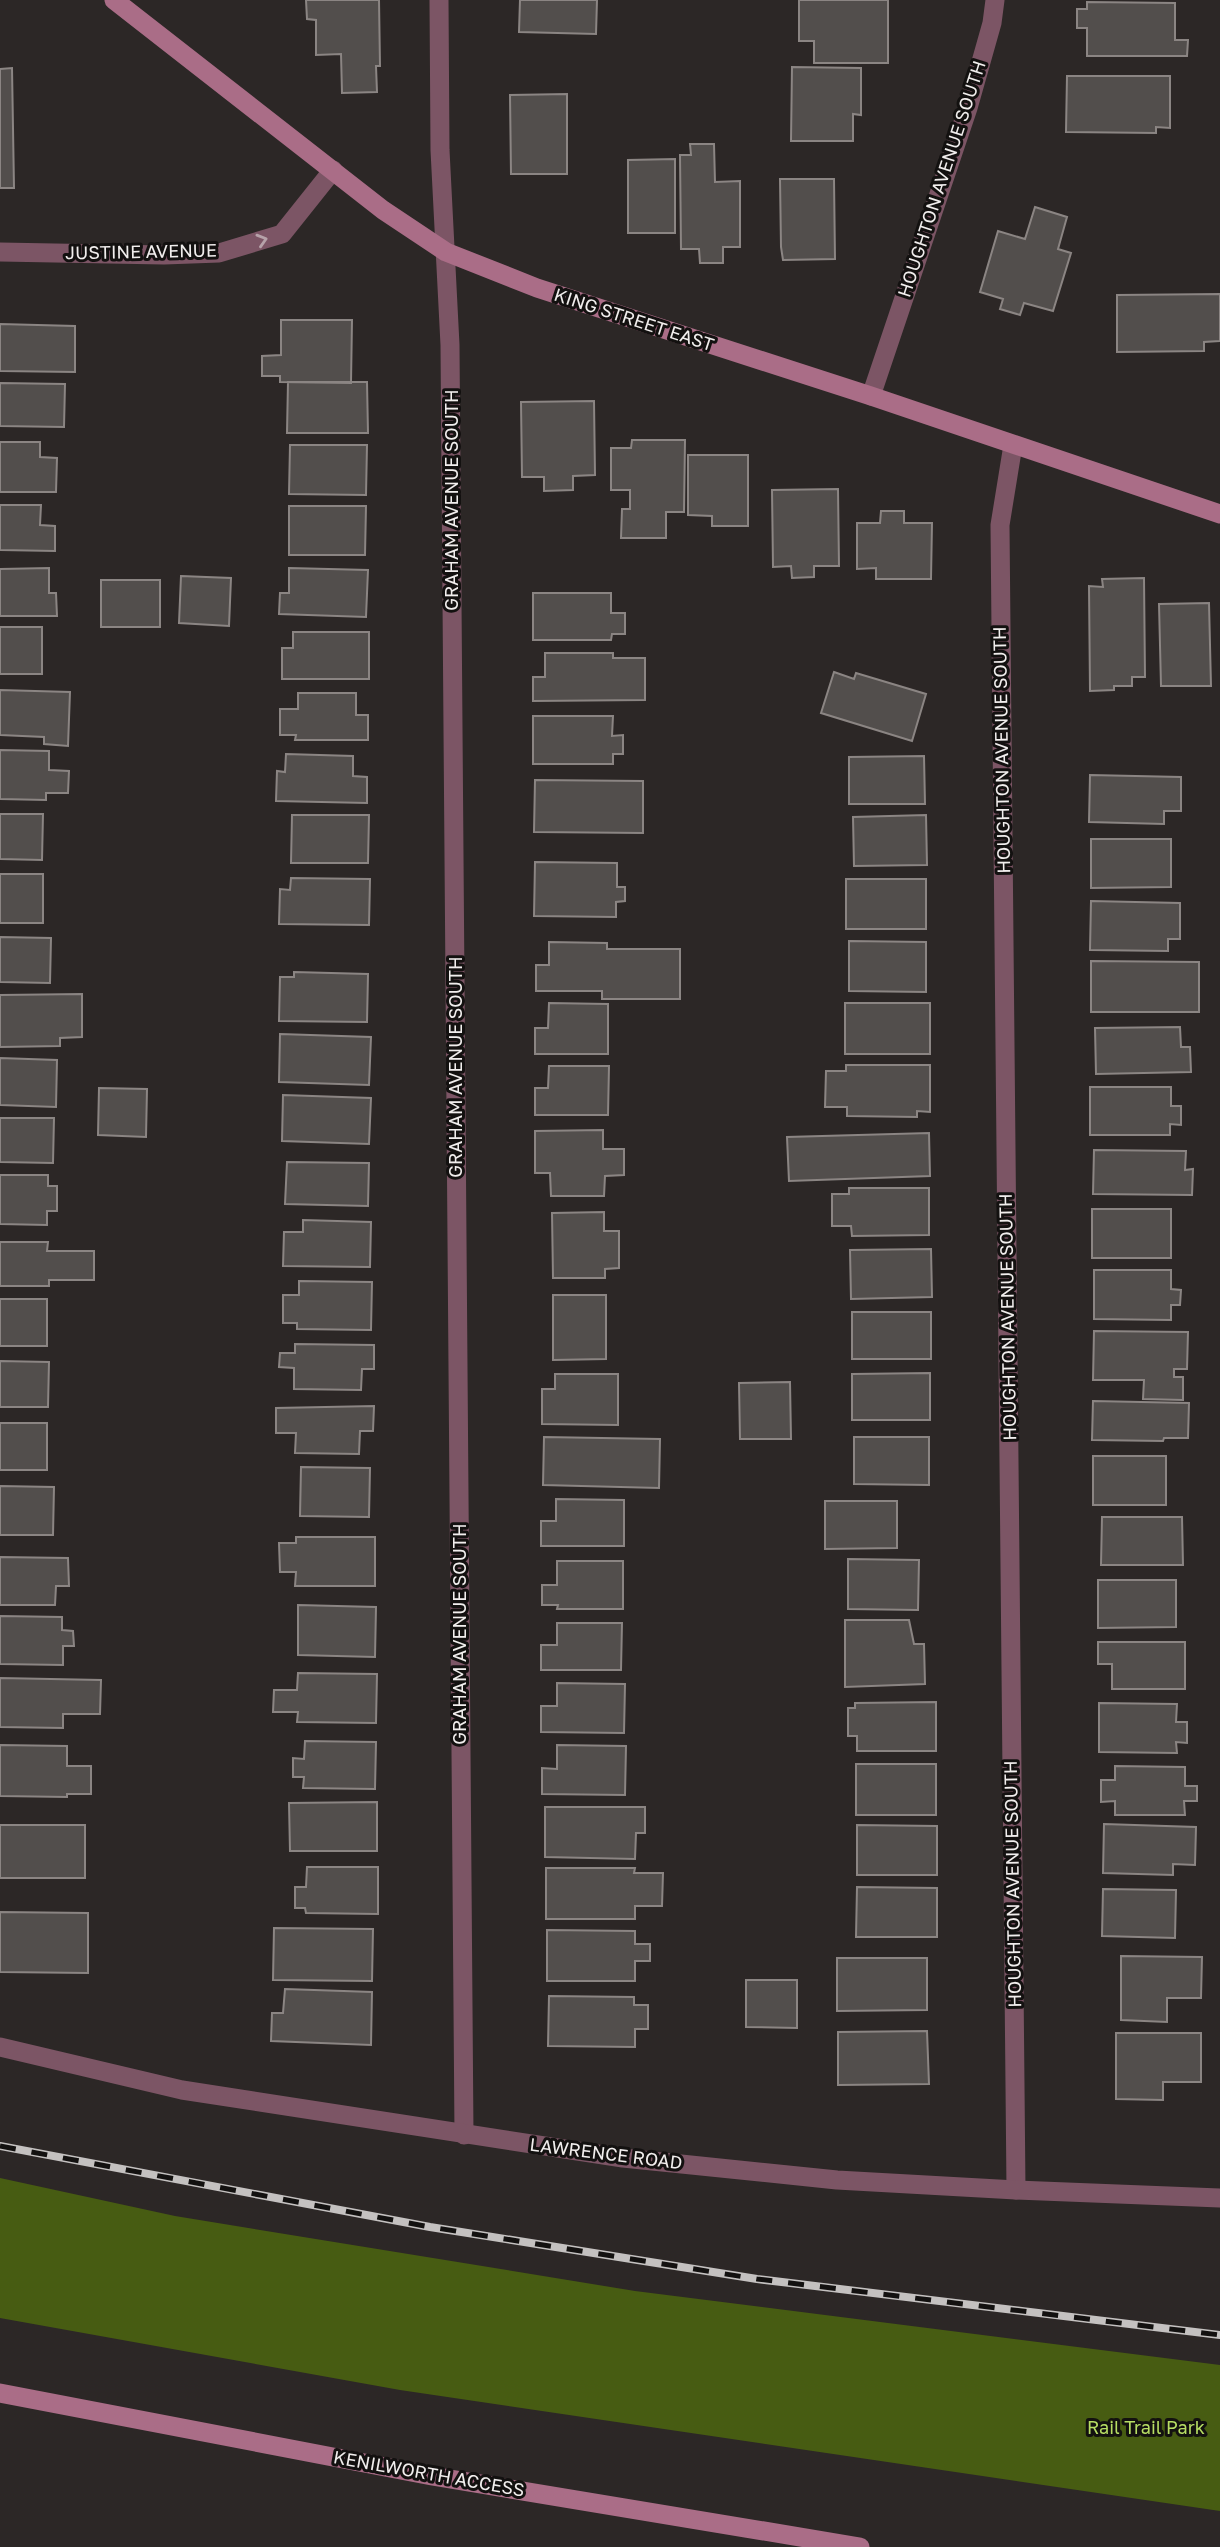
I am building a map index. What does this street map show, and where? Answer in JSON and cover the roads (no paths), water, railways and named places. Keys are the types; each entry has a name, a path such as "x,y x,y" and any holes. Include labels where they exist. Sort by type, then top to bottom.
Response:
{"main road":[{"name":"KING STREET EAST","path":"114,0 383,210 446,252 537,288 871,396 1220,514"},
{"name":"KENILWORTH ACCESS","path":"0,2393 432,2476 860,2547"}],"street":[{"name":"GRAHAM AVENUE SOUTH","path":"439,0 440,150 451,359 464,2135"},
{"name":"HOUGHTON AVENUE SOUTH","path":"871,396 968,108 992,23 995,0"},
{"name":"JUSTINE AVENUE","path":"0,253 219,253 282,234 333,170"},
{"name":"HOUGHTON AVENUE SOUTH","path":"1013,445 1000,525 1016,2190"},
{"name":"LAWRENCE ROAD","path":"0,2047 182,2090 623,2158 837,2180 1220,2199"}],"railway":[{"path":"0,2146 430,2227 757,2279 1220,2335"}],"park label":[{"name":"Rail Trail Park","path":"1146,2428"}]}
